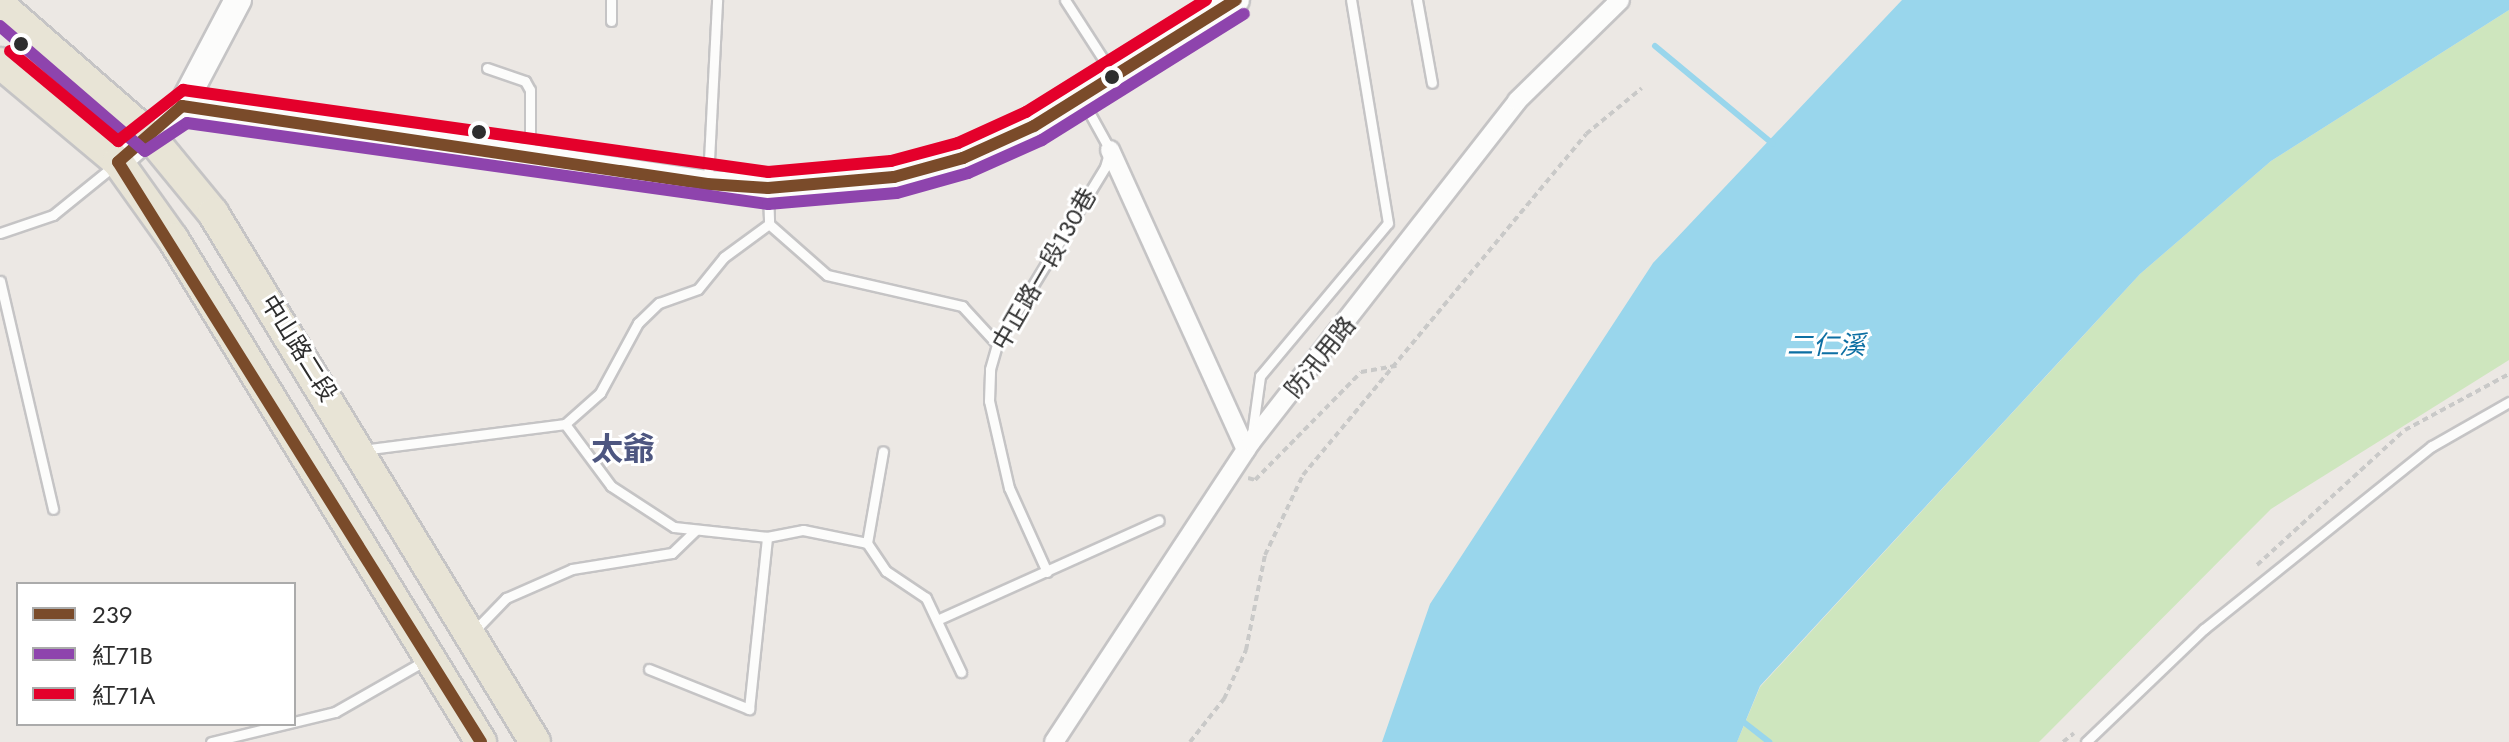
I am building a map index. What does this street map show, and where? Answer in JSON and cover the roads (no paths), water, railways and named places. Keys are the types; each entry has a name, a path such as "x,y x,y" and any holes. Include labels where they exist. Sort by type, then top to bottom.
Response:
{"main road":[{"name":"中山路二段","path":"0,5 149,135 213,213 479,644 535,742"},
{"name":"中山路二段","path":"0,63 118,162 481,742"}],"street":[{"path":"118,162 182,106 238,0"},
{"path":"182,106 530,161 707,184 768,188 894,177 963,158 1081,98 1112,73 1236,0"},
{"name":"防汛用路","path":"1054,742 1249,446 1517,101 1620,0"},
{"name":"中正路一段130巷","path":"1110,150 1249,446"}],"lane":[{"path":"611,0 611,21"},
{"path":"707,184 717,0"},
{"path":"1065,0 1112,73"},
{"path":"1249,446 1260,376 1388,223 1351,0"},
{"path":"1417,0 1432,83"},
{"path":"487,68 525,81 530,90 530,161"},
{"name":"中正路一段130巷","path":"1047,572 1009,488 989,401 997,344 1110,150 1081,98"},
{"path":"0,233 53,215 118,162"},
{"path":"768,188 769,224 827,275 962,306 997,344"},
{"path":"359,451 565,424 600,393 638,323 659,303 698,289 724,257 769,224"},
{"path":"0,281 53,509"},
{"path":"2086,742 2204,629 2432,446 2509,402"},
{"path":"565,424 611,486 674,527 767,537 803,530 867,543"},
{"path":"883,451 867,543 886,571 926,598 961,672"},
{"path":"937,620 1159,520"},
{"path":"553,742 479,644 506,598 572,569 672,553 696,530"},
{"path":"649,669 749,709 767,537"},
{"path":"296,721 335,712 437,669 464,742"},
{"path":"211,742 277,726"}],"water":[{"name":"二仁溪","path":"1902,0 2509,0 2509,10 2271,161 2140,274 1760,686 1737,742 1382,742 1430,604 1653,263"}],"waterway":[{"path":"1655,46 1773,144"},
{"path":"1741,720 1769,742"}],"district":[{"name":"太爺","path":"623,449"}]}
